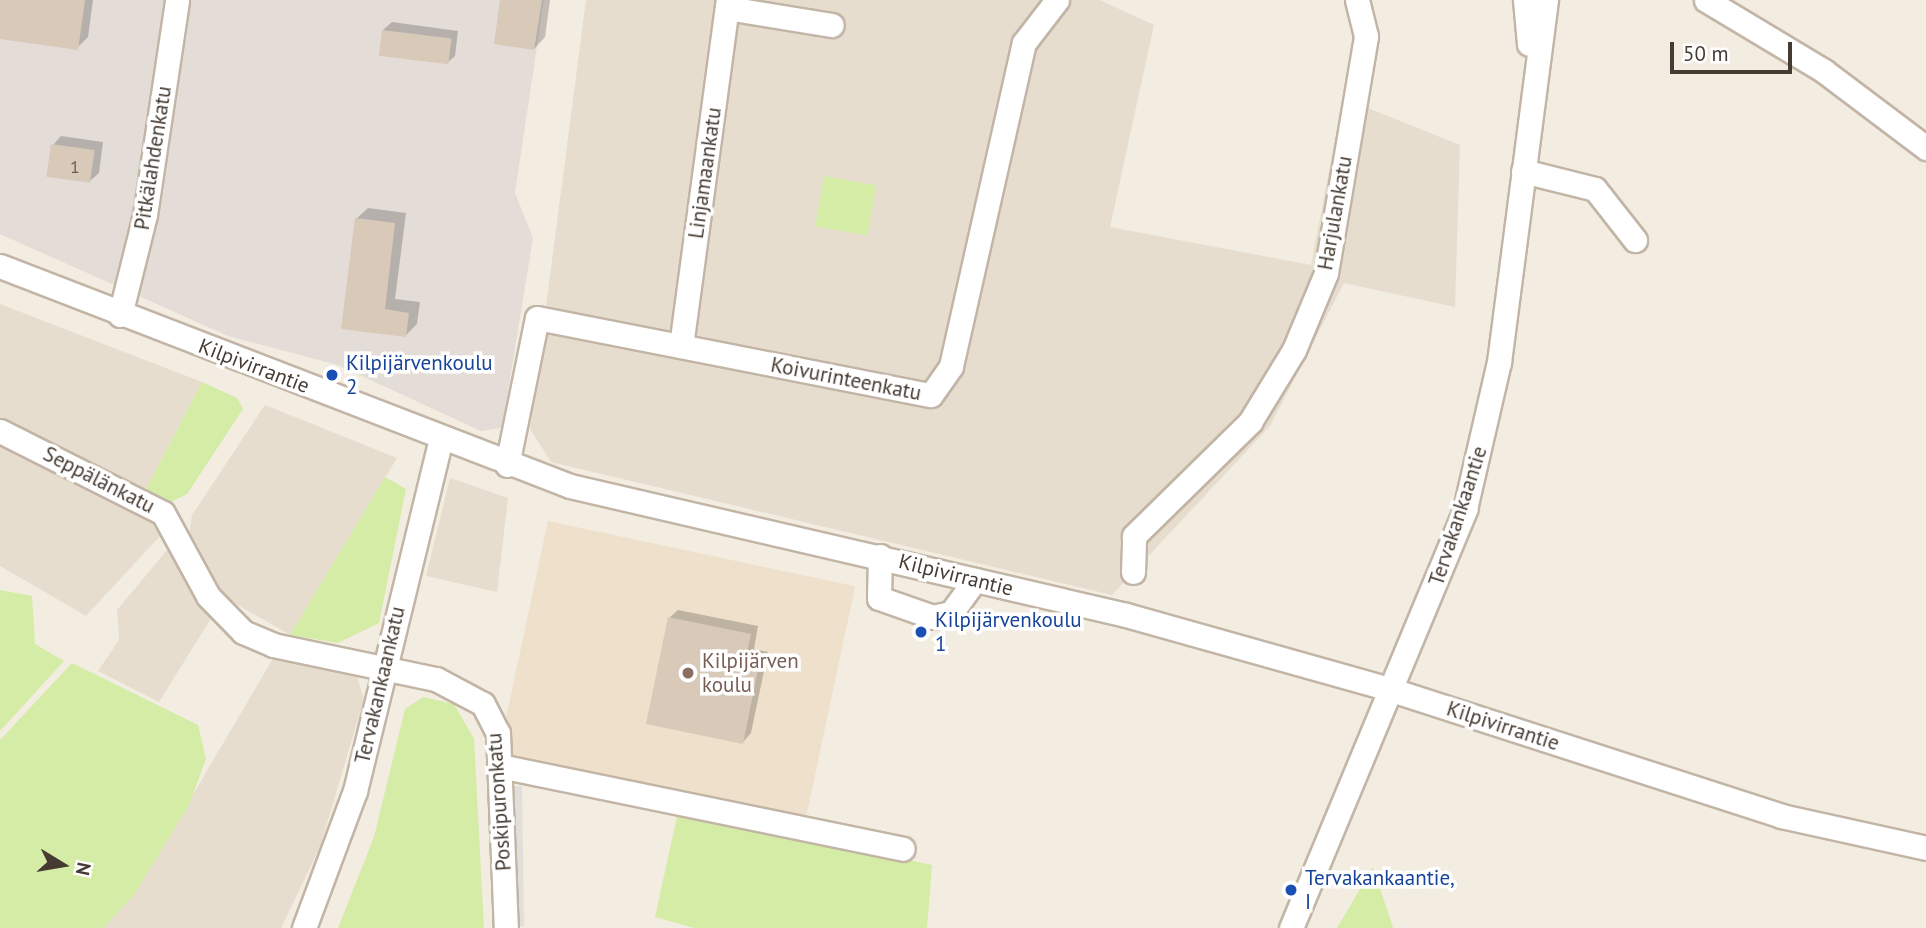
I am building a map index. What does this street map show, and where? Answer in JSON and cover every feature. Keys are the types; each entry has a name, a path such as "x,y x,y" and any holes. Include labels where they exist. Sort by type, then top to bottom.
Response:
{"street":[{"name":"Pitkälahdenkatu","path":"120,314 145,215 177,0"},
{"name":"Koivurinteenkatu","path":"507,465 537,318 916,397 943,385 1024,43 1057,0"},
{"name":"Harjulankatu","path":"1133,572 1134,536 1250,422 1294,350 1326,273 1366,36 1357,0"},
{"name":"Tervakankaantie","path":"1525,0 1532,79"},
{"name":"Tervakankaantie","path":"1291,928 1465,509 1482,444 1523,171 1532,79 1546,0"},
{"path":"1706,0 1824,71 1926,148"},
{"name":"Linjamaankatu","path":"681,346 727,4"},
{"path":"727,4 832,25"},
{"path":"1523,171 1595,190 1635,240"},
{"name":"Kilpivirrantie","path":"0,266 507,465 639,507 880,556 1392,690 1781,816 1926,848"},
{"name":"Seppälänkatu","path":"0,430 163,513 208,596 243,632 273,645 383,667"},
{"name":"Tervakankaankatu","path":"304,928 355,791 383,667 441,438"},
{"path":"880,556 878,598 933,617 951,613 975,580"},
{"name":"Poskipuronkatu","path":"383,667 456,687 483,704 498,733 506,928"},
{"path":"500,765 903,849"}],"shaded area":[{"path":"0,0 544,0 515,193 533,238 502,428 481,431 338,365 228,336 0,234"},
{"path":"586,0 1100,0 1154,25 1110,227 1311,265 1343,98 1460,145 1455,307 1344,283 1270,426 1112,595 551,462 530,429"},
{"path":"0,304 202,382 146,489 0,418"},
{"path":"265,405 397,458 290,635 224,597 189,536 192,515"},
{"path":"0,443 155,522 160,536 86,616 0,566"},
{"path":"450,478 508,498 497,592 426,576"},
{"name":"Kilpijärven koulu","path":"548,521 855,586 805,820 498,755"},
{"path":"172,544 212,617 159,702 98,671 119,640 117,610"},
{"path":"275,655 357,677 364,699 320,847 281,928 103,928 134,895"},
{"path":"501,786 522,786 524,926 506,927"}],"green space":[{"path":"824,176 876,185 867,235 815,226"},
{"path":"202,382 237,398 243,409 187,494 171,502 146,489"},
{"path":"385,477 406,489 379,623 338,643 290,635"},
{"path":"0,590 32,596 35,644 64,661 0,731"},
{"path":"72,663 198,725 206,759 189,805 134,895 103,928 0,928 0,740"},
{"path":"423,697 454,704 474,739 484,928 338,928 374,837 405,709"},
{"path":"678,812 932,865 927,928 694,928 655,917"},
{"path":"1373,867 1393,928 1337,928"}],"building":[{"path":"0,0 85,0 78,50 0,39"},
{"path":"500,0 542,0 534,50 494,44"},
{"path":"382,30 451,39 448,64 379,56"},
{"path":"51,144 95,150 90,183 46,177"},
{"path":"355,218 395,223 385,309 409,313 406,337 341,329"},
{"path":"668,617 751,634 746,657 760,660 743,744 646,724"}],"place":[{"name":"Kilpijärvenkoulu 2","path":"332,375"},
{"name":"Kilpijärvenkoulu 1","path":"921,632"},
{"name":"Kilpijärven koulu","path":"688,673"},
{"name":"Tervakankaantie, I","path":"1291,890"}]}
